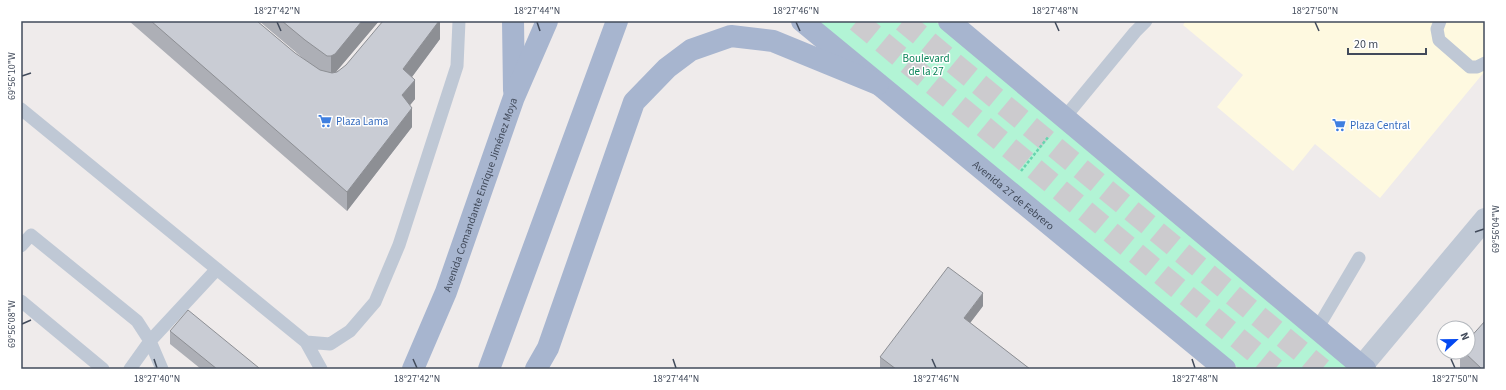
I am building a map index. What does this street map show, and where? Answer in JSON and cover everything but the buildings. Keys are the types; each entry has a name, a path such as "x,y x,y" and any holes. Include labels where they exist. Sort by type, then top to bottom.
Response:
{"main road":[{"path":"513,21 514,97"},
{"name":"Avenida Comandante Enrique Jiménez Moya","path":"414,369 446,292 514,97 547,21"},
{"path":"489,369 617,21"},
{"name":"Avenida 27 de Febrero","path":"802,21 1226,369"},
{"path":"949,21 1363,368"},
{"path":"536,369 548,348 634,102 667,68 692,50 731,36 774,41 878,84"}],"street":[{"path":"1363,368 1485,219"}],"lane":[{"path":"306,342 330,344 350,330 375,302 400,245 457,66 459,21"},
{"path":"1065,117 1135,32 1146,21"},
{"path":"1440,21 1437,30 1439,40 1470,67 1477,67 1485,63"},
{"path":"21,109 306,342 321,369"},
{"path":"21,246 31,235 137,320 150,341 162,369"},
{"path":"1317,329 1358,258"},
{"path":"130,369 150,341 217,269"},
{"path":"21,301 103,369"}],"path":[{"path":"1006,188 1065,117"}],"shaded area":[{"name":"Plaza Central","path":"1186,21 1485,21 1485,71 1380,198 1315,144 1293,171 1217,107 1243,75 1183,25"}],"green space":[{"name":"Boulevard de la 27","path":"813,21 935,21 1353,369 1239,369 1132,280"}],"tunnel":[{"path":"857,21 1275,369"},
{"path":"903,21 1322,369"}],"place":[{"name":"Plaza Lama","path":"325,121"},
{"name":"Plaza Central","path":"1339,125"}]}
